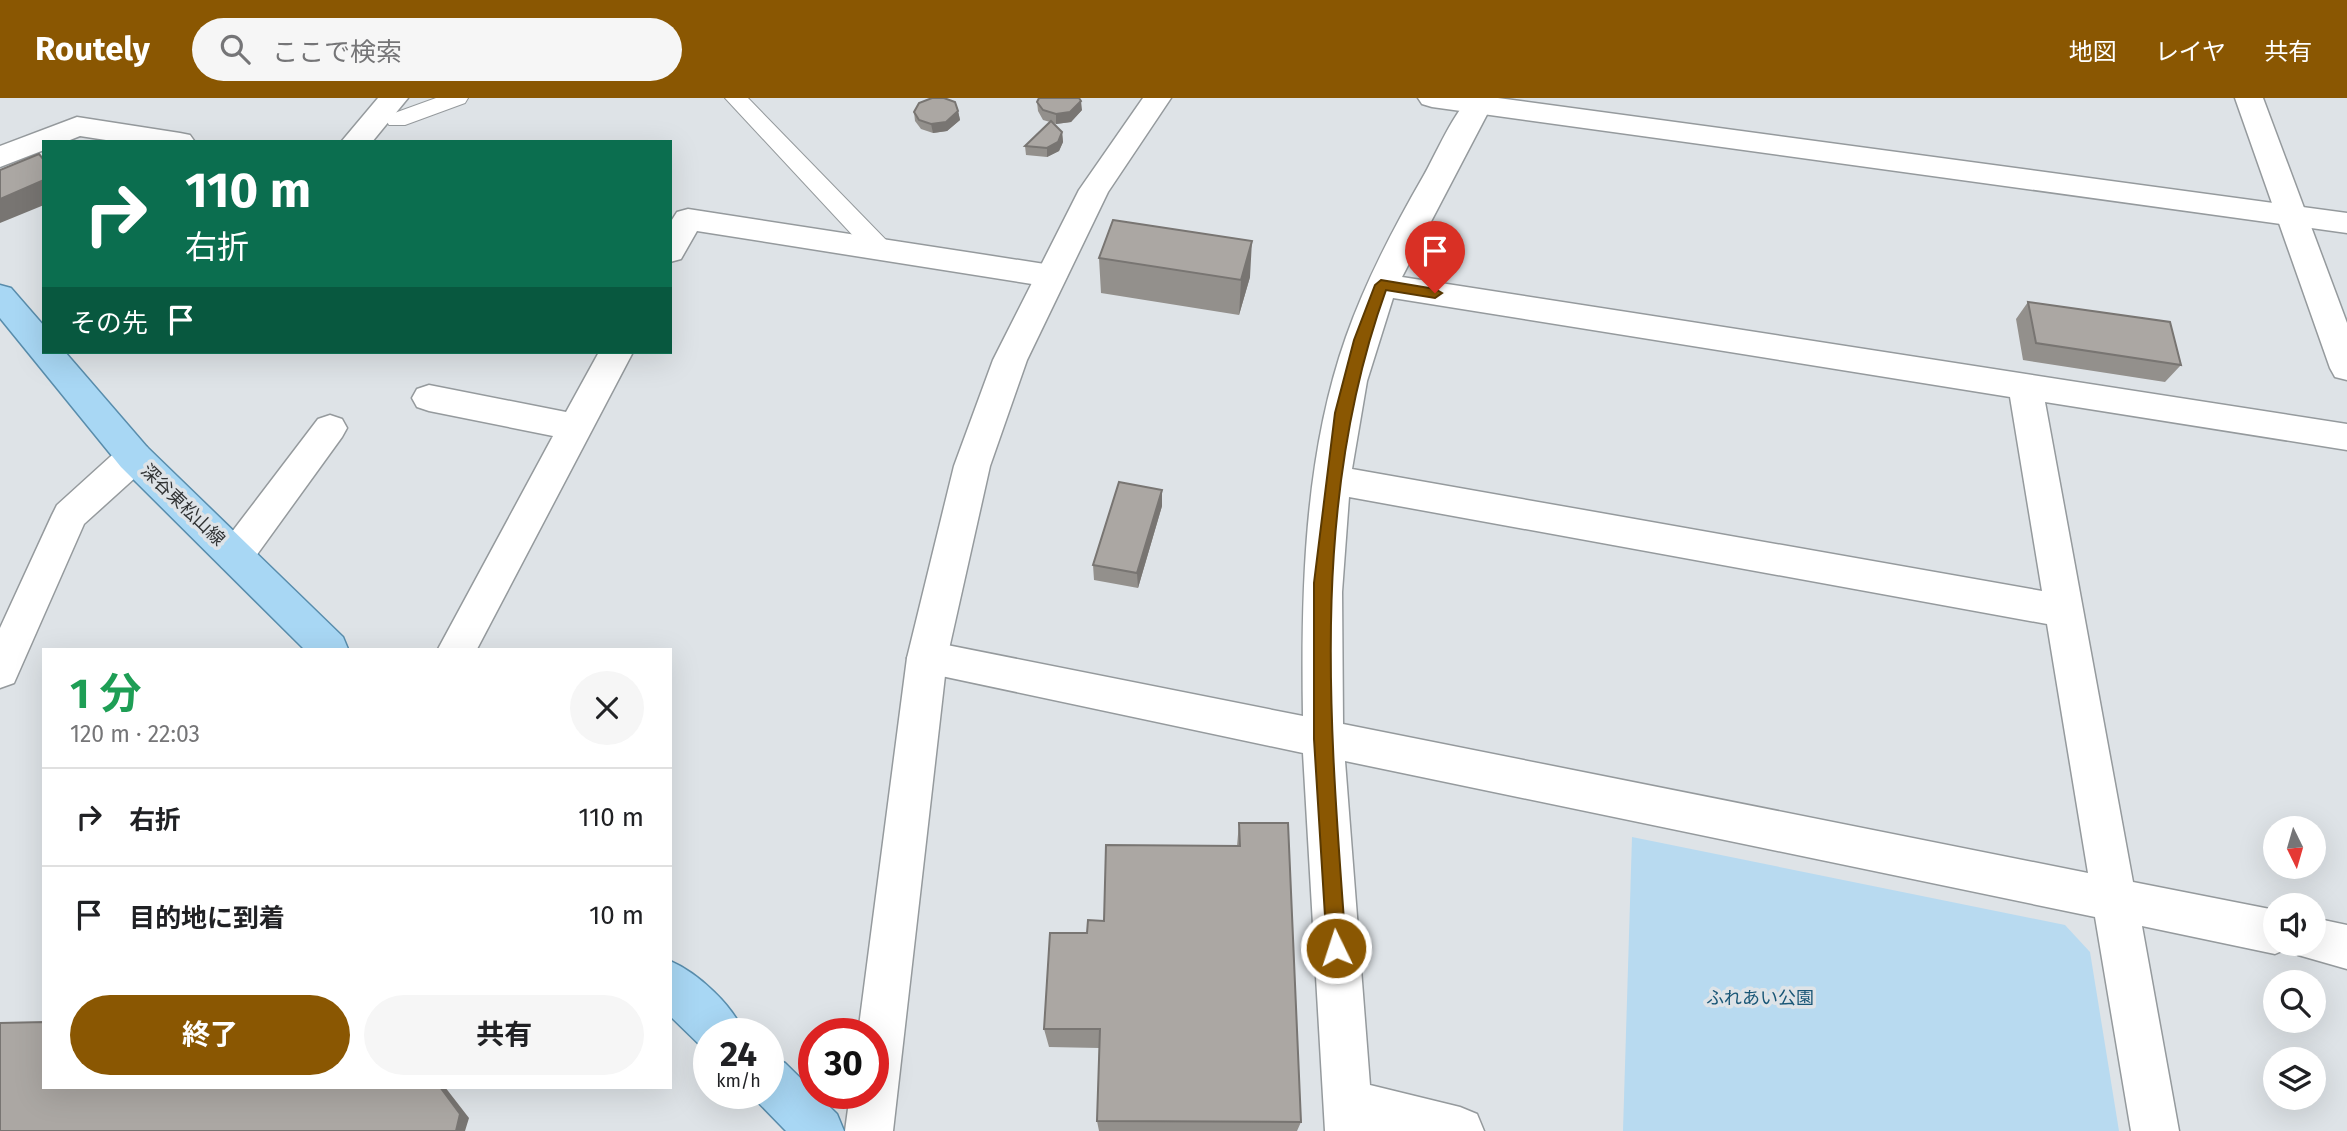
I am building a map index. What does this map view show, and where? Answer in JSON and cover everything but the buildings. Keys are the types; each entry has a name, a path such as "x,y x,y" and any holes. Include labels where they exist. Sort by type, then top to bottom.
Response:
{"main road":[{"name":"深谷東松山線","path":"0,296 42,346"},
{"name":"深谷東松山線","path":"48,354 134,457 328,648"},
{"path":"672,986 705,1018"},
{"path":"784,1096 820,1131"}],"street":[{"path":"869,1131 927,658 972,466 1010,360 1094,190 1157,98"},
{"path":"1432,98 2347,223"},
{"path":"2249,98 2347,368"},
{"path":"1460,1131 1348,1118 1322,739 1322,583 1332,480 1342,413 1361,340 1381,285 1478,105"},
{"path":"358,140 396,109"},
{"path":"42,140 77,126 167,140"},
{"path":"0,157 42,140"},
{"path":"672,247 688,219 1051,276"},
{"path":"1381,285 2347,437"},
{"path":"458,648 616,354"},
{"path":"2025,386 2155,1131"},
{"path":"429,398 576,427"},
{"path":"235,556 330,428"},
{"path":"0,671 70,514 134,457"},
{"path":"1332,480 2064,611"},
{"path":"927,658 2263,930"},
{"path":"2326,943 2347,947"}],"lane":[{"path":"396,109 457,98"},
{"path":"736,98 880,249"}],"green space":[{"name":"ふれあい公園","path":"1632,837 2065,925 2090,952 2119,1131 1623,1131"}],"route":[{"path":"1336,948 1322,739 1322,583 1332,480 1342,413 1361,340 1381,285 1435,293"}]}
